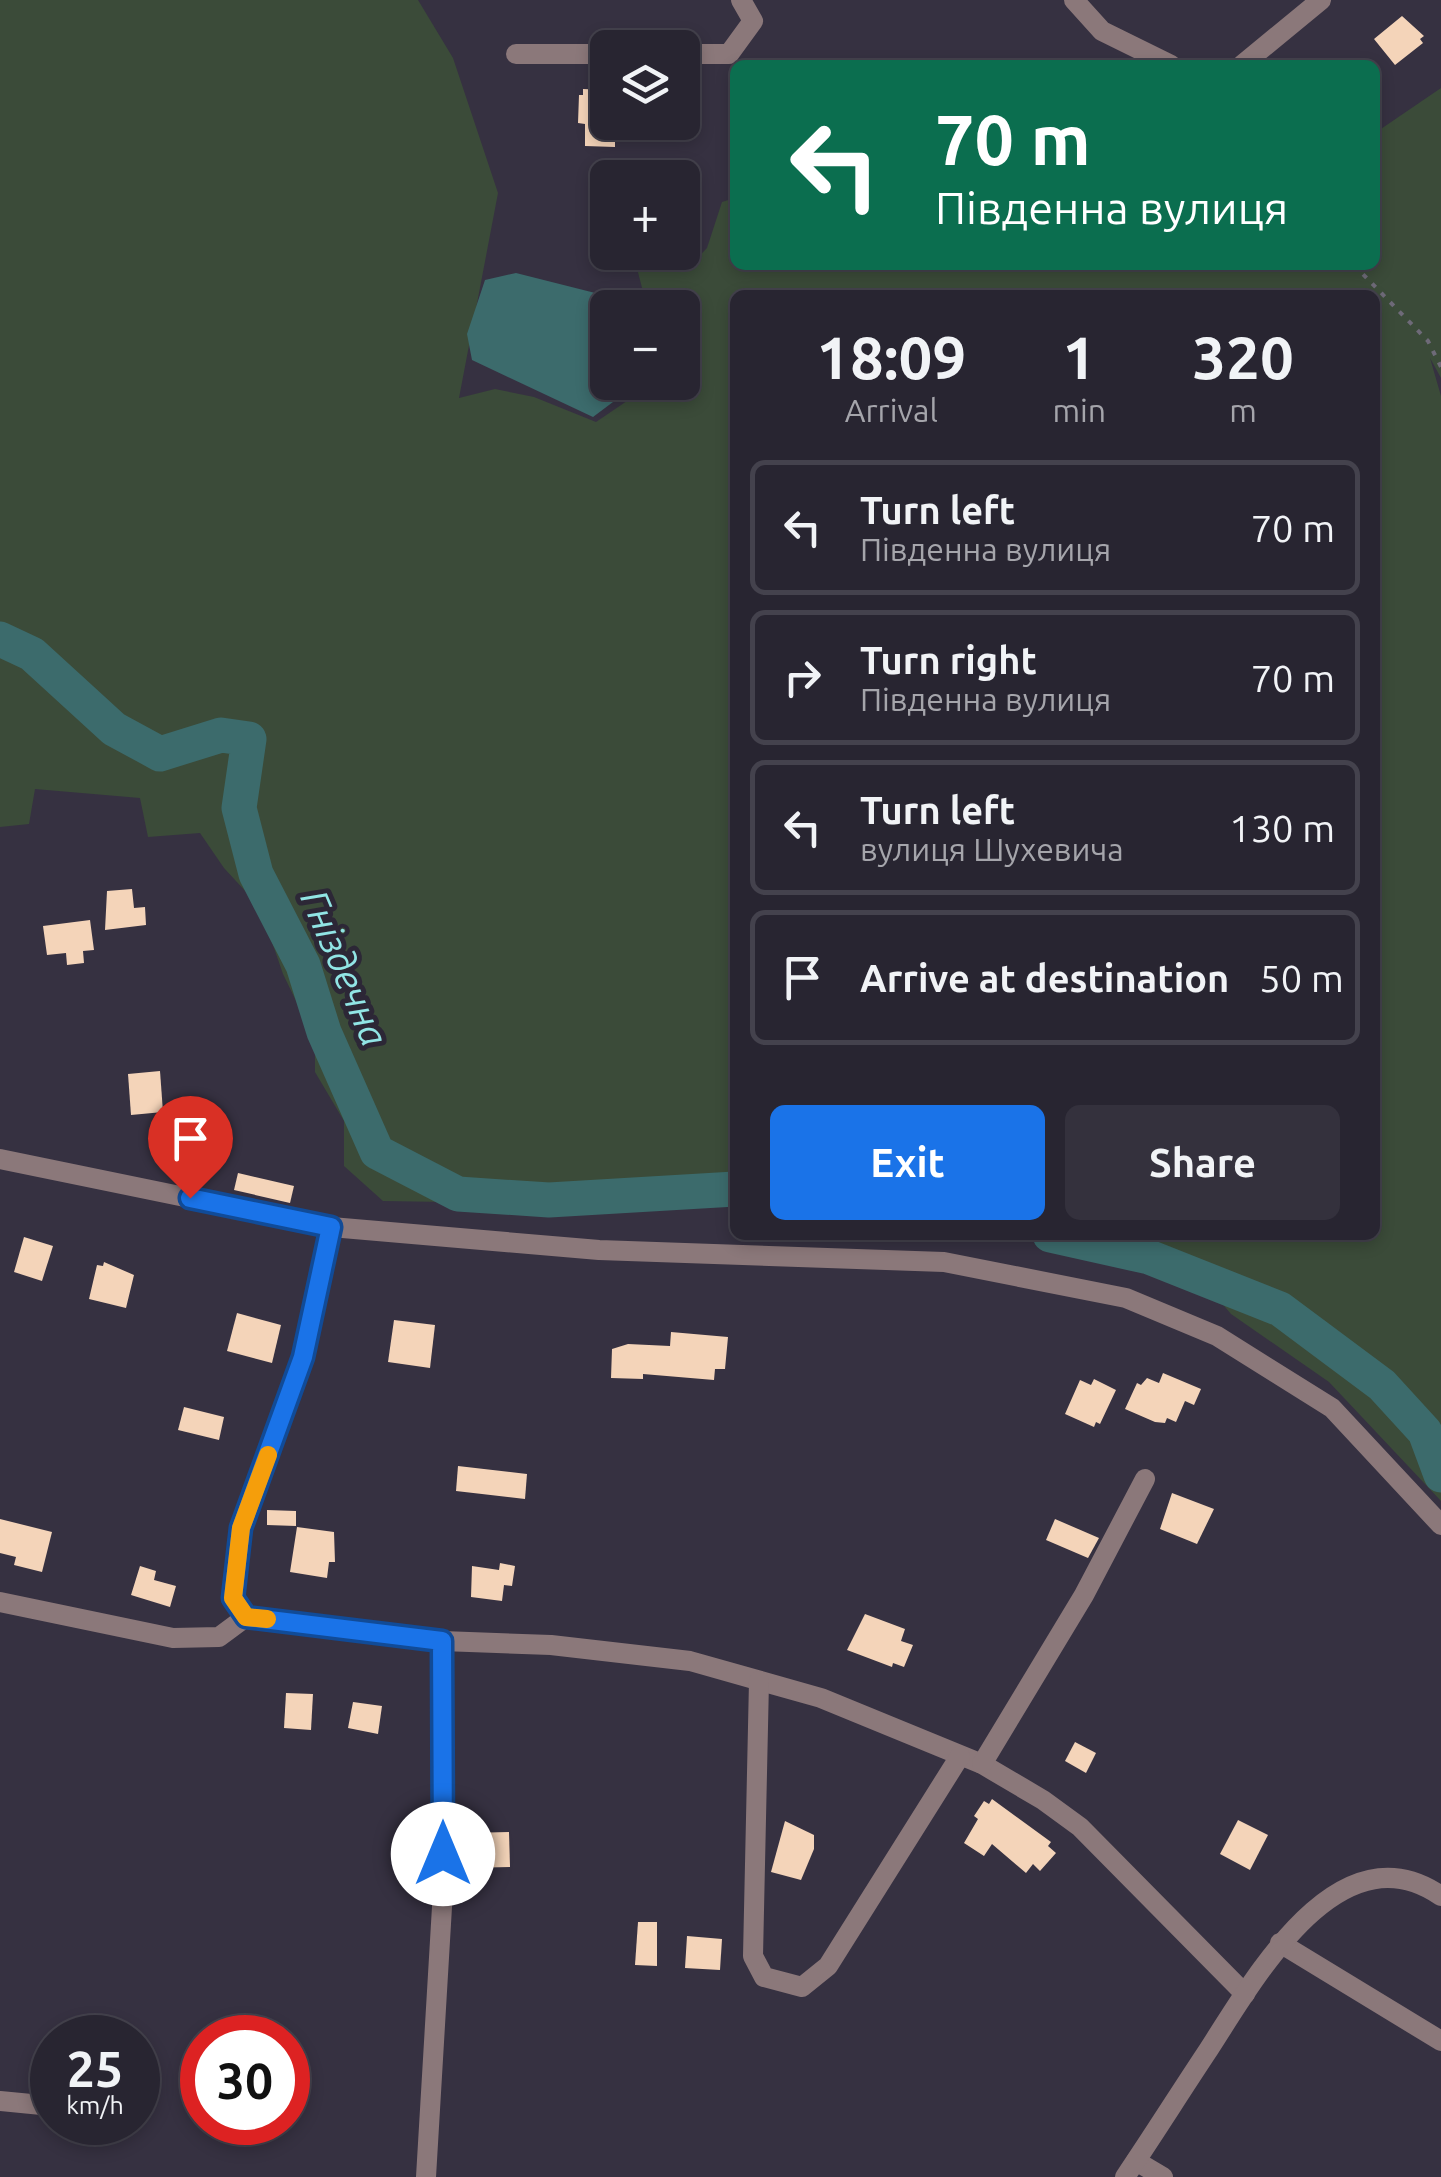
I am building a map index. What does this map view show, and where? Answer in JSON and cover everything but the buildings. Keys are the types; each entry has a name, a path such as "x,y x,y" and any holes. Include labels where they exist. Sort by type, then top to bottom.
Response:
{"street":[{"path":"700,54 729,54 753,22 742,0"},
{"path":"1074,0 1102,31 1161,60"},
{"path":"1248,60 1321,0"},
{"path":"516,54 590,54"},
{"path":"0,1159 331,1227 599,1250 944,1262 1126,1298 1217,1336 1332,1408 1441,1525"},
{"path":"246,1617 233,1598 241,1528 303,1357 331,1227"},
{"path":"982,1764 1084,1596 1146,1479"},
{"path":"0,1602 173,1638 219,1638 246,1617 442,1641 551,1645 672,1659 821,1698 982,1764 1080,1827 1244,1994"},
{"path":"426,2177 443,1890 442,1641"},
{"path":"758,1680 752,1956 764,1977 802,1987 828,1966 960,1756"},
{"path":"1163,2177 1131,2169 1280,1942 1314,1910 1350,1886 1384,1876 1424,1884 1441,1896"},
{"path":"1280,1942 1441,2041"},
{"path":"0,2101 30,2104"}],"path":[{"path":"1359,270 1378,290"},
{"path":"1380,292 1428,341 1441,367"}],"shaded area":[{"path":"0,0 418,0 453,58 498,193 459,398 495,389 534,397 596,422 627,400 700,400 700,290 643,290 637,270 700,270 700,255 707,248 722,202 730,200 730,270 1380,270 1380,130 1441,88 1441,378 1430,358 1441,396 1441,1501 1329,1382 1231,1314 1187,1262 1122,1240 1380,1240 1380,290 730,290 730,1203 690,1191 664,1190 620,1207 561,1185 512,1203 383,1201 344,1166 344,1121 315,1072 315,1040 283,974 260,907 224,868 200,833 148,837 140,798 35,789 29,824 0,827"},
{"path":"516,273 590,292 590,400 613,402 593,417 472,360 467,334 485,280"}],"waterway":[{"name":"Гніздечна","path":"0,639 32,654 114,729 160,754 221,735 249,739 239,808 256,874 303,965 324,1032 377,1152 458,1194 549,1200 730,1189"},
{"name":"Гніздечна","path":"1072,1240 1149,1257 1280,1309 1382,1385 1425,1432 1441,1475"}],"slow traffic":[{"path":"267,1619 246,1617 233,1598 241,1528 268,1455"}],"route":[{"path":"190,1198 331,1227 303,1357 241,1528 233,1598 246,1617 442,1641 443,1854"}]}
